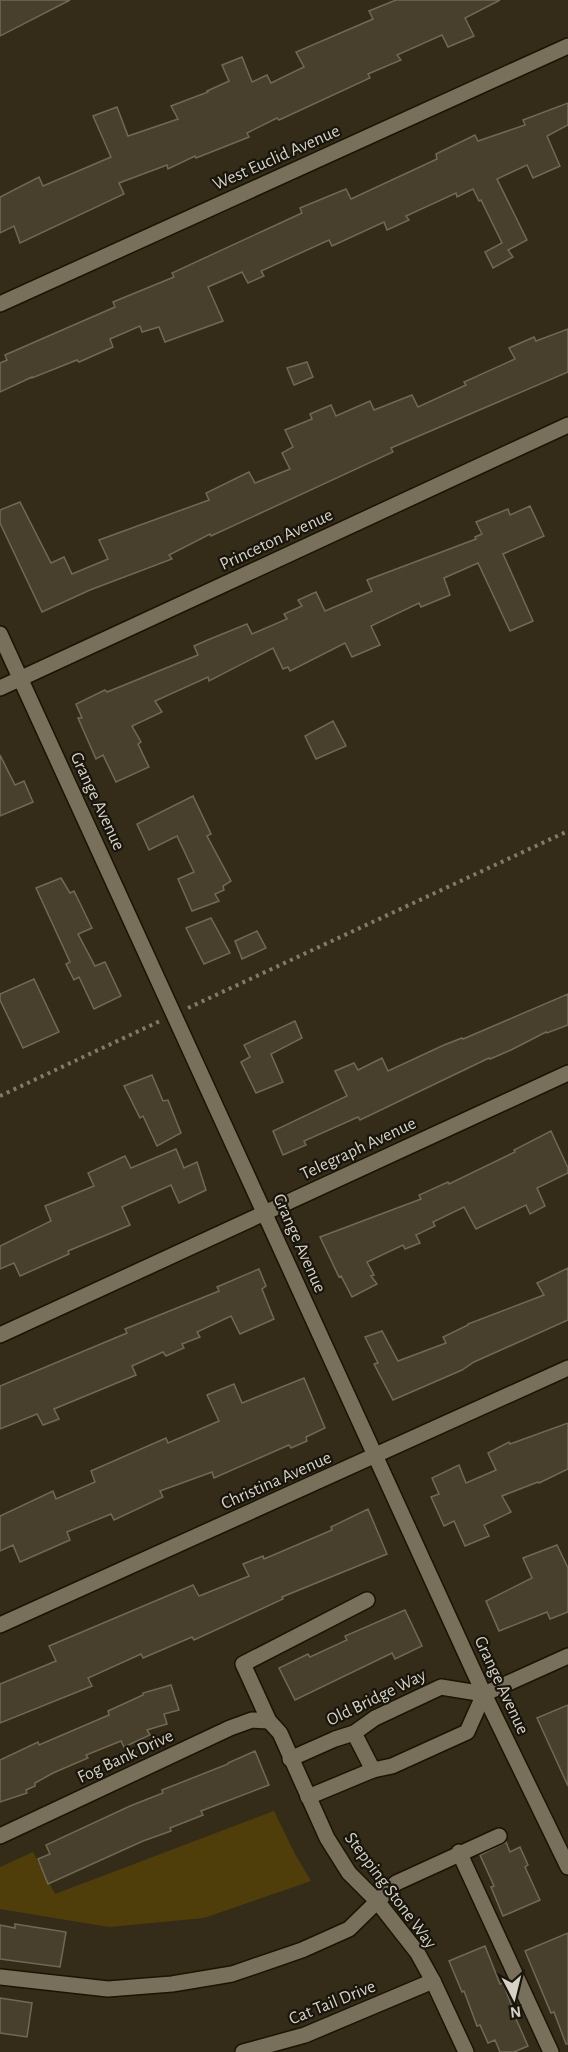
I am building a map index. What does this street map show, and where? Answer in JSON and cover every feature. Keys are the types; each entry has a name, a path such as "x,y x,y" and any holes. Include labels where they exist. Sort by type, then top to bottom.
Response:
{"street":[{"name":"West Euclid Avenue","path":"0,304 568,46"},
{"name":"Princeton Avenue","path":"0,688 568,425"},
{"name":"Grange Avenue","path":"0,634 484,1694 568,1867"},
{"name":"Telegraph Avenue","path":"0,1335 568,1073"},
{"name":"Christina Avenue","path":"0,1625 568,1368"},
{"name":"Stepping Stone Way","path":"368,1600 243,1664 269,1721 280,1733 327,1838 349,1873 377,1901 417,1952 466,2052"},
{"path":"308,1797 373,1770 392,1766 467,1732 484,1694 568,1656"},
{"name":"Old Bridge Way","path":"290,1759 334,1739 354,1733 375,1718 441,1687 484,1694"},
{"name":"Fog Bank Drive","path":"0,1836 230,1728 252,1720 269,1721"},
{"path":"354,1733 373,1770"},
{"path":"0,1977 108,1989 172,1984 232,1974 302,1950 349,1929 396,1883 459,1852 499,1836"},
{"path":"459,1852 551,2052"},
{"name":"Cat Tail Drive","path":"243,2052 305,2035 433,1981"}],"path":[{"path":"0,1096 153,1025 174,1012 200,1004 568,831"}],"shaded area":[{"path":"274,1811 311,1881 204,1918 109,1927 0,1909 0,1867 33,1852 55,1894"}],"building":[{"path":"0,0 70,0 0,36"},
{"path":"396,0 500,0 465,18 474,36 448,47 442,35 397,55 401,60 368,74 370,78 279,120 277,118 247,133 249,137 196,158 195,156 168,169 167,165 119,183 124,194 20,243 14,226 0,233 0,197 39,177 43,186 111,157 93,116 117,107 128,136 178,119 171,106 229,81 222,65 242,57 252,82 267,75 271,83 304,67 296,52 373,19 369,11"},
{"path":"568,103 568,125 547,136 560,166 533,178 527,165 497,179 527,240 508,250 513,257 493,268 485,252 502,243 481,200 479,201 473,189 457,197 456,193 406,216 409,220 387,230 384,222 332,246 329,240 261,271 264,276 248,283 242,272 208,287 223,321 165,342 159,327 142,332 140,326 110,339 113,347 79,362 77,360 32,377 0,392 0,363 7,360 5,355 115,307 113,302 174,277 172,273 302,213 300,208 346,189 351,199 437,159 436,154 475,135 478,141 525,125 523,120"},
{"path":"568,329 568,372 391,448 393,452 211,536 210,534 169,555 172,559 90,590 42,612 0,523 0,510 20,502 51,563 64,557 72,574 108,559 99,540 209,500 206,493 249,472 255,483 290,469 282,453 293,447 285,430 312,419 310,414 331,405 336,416 370,401 374,410 412,395 418,407 466,385 464,382 515,359 509,348 534,337 536,341"},
{"path":"307,362 313,377 294,385 287,368"},
{"path":"530,506 544,536 503,554 533,621 510,631 478,563 444,578 450,595 421,607 419,603 371,626 380,645 352,657 345,643 290,671 288,667 283,669 273,648 209,681 208,677 155,701 162,712 132,726 141,742 138,744 149,767 116,782 103,755 96,759 78,718 82,718 76,704 105,690 107,692 198,655 194,646 247,624 252,634 287,619 284,614 302,606 298,600 316,592 325,611 372,591 367,580 476,539 475,537 482,534 476,522 508,509 510,515"},
{"path":"333,721 346,746 316,759 305,736"},
{"path":"0,755 15,785 24,781 33,802 0,816"},
{"path":"193,796 211,834 207,836 231,881 223,886 224,890 215,894 219,901 192,911 178,879 194,872 177,836 149,850 137,824"},
{"path":"61,878 70,893 74,891 92,928 78,934 95,966 105,962 121,996 94,1009 79,977 74,980 66,964 70,962 36,888"},
{"path":"211,918 230,953 204,964 186,928"},
{"path":"257,931 266,948 242,959 235,941"},
{"path":"34,979 59,1032 23,1048 0,1000 0,994"},
{"path":"568,994 568,1025 546,1032 511,1050 489,1058 360,1120 358,1117 304,1141 306,1145 283,1155 273,1131 347,1096 335,1071 354,1063 358,1070 382,1058 388,1071 444,1045"},
{"path":"295,1021 302,1038 271,1054 283,1082 256,1093 241,1062 250,1057 244,1045"},
{"path":"152,1075 163,1101 168,1100 181,1133 157,1146 143,1116 140,1118 124,1086"},
{"path":"551,1131 568,1168 568,1173 537,1188 545,1206 530,1214 526,1205 476,1229 464,1207 433,1222 435,1226 416,1235 420,1243 405,1249 403,1245 367,1262 374,1275 371,1276 377,1284 352,1297 341,1276 339,1277 320,1237 421,1199 419,1195 448,1182 449,1184 515,1152 514,1150"},
{"path":"176,1149 184,1168 197,1162 206,1190 179,1203 171,1185 122,1207 130,1225 68,1251 69,1254 20,1276 14,1263 0,1269 0,1246 51,1221 45,1206 94,1186 88,1173 125,1156 131,1168"},
{"path":"568,1268 568,1320 393,1400 374,1364 378,1363 365,1337 382,1331 398,1361 446,1343 443,1337 468,1324 544,1295 537,1283"},
{"path":"259,1269 266,1286 262,1289 274,1319 240,1334 231,1316 197,1332 200,1337 182,1344 184,1348 166,1356 163,1352 132,1366 136,1375 54,1409 59,1419 43,1425 37,1414 0,1429 0,1386 127,1333 125,1329 219,1291 217,1287"},
{"path":"304,1378 325,1428 306,1437 307,1441 291,1448 289,1445 214,1478 212,1472 160,1491 163,1497 114,1520 111,1514 67,1532 70,1540 20,1562 13,1545 0,1551 0,1516 53,1491 56,1499 95,1482 91,1471 166,1438 168,1443 219,1421 207,1395 234,1384 242,1403"},
{"path":"568,1423 568,1469 539,1483 502,1496 511,1512 484,1525 489,1536 465,1546 454,1521 444,1526 431,1497 439,1494 432,1478 459,1465 466,1483 496,1470 488,1453 509,1442 510,1444"},
{"path":"368,1509 387,1554 282,1597 283,1599 194,1640 192,1637 143,1658 141,1654 88,1678 92,1686 0,1723 0,1684 56,1661 49,1646 193,1585 199,1596 249,1576 243,1564 263,1556 264,1559 332,1530 331,1527"},
{"path":"557,1545 568,1568 568,1612 550,1619 547,1612 499,1631 486,1601 532,1578 523,1558"},
{"path":"405,1610 422,1646 395,1659 392,1653 295,1700 279,1668 308,1654 310,1657 347,1640 345,1636"},
{"path":"171,1685 179,1710 164,1714 167,1724 147,1730 150,1735 124,1747 121,1741 86,1755 88,1758 35,1783 35,1786 26,1790 27,1793 0,1802 0,1760 38,1742 39,1745 109,1715 108,1711 143,1693"},
{"path":"568,1705 568,1786 537,1718"},
{"path":"255,1751 269,1785 201,1811 203,1815 170,1828 171,1831 143,1841 48,1884 38,1859 50,1854 46,1845 163,1793 162,1790"},
{"path":"506,1842 510,1852 520,1847 528,1865 525,1867 540,1900 503,1916 491,1887 494,1886 480,1855"},
{"path":"15,1924 66,1932 60,1967 0,1959 0,1925 15,1928"},
{"path":"568,1933 568,2044 566,2044 554,2012 551,2013 525,1951"},
{"path":"485,1946 500,1984 503,1983 528,2046 514,2052 500,2052 495,2040 488,2043 480,2025 477,2026 464,1991 462,1992 449,1961"},
{"path":"0,1998 32,2003 27,2037 0,2033"}]}
